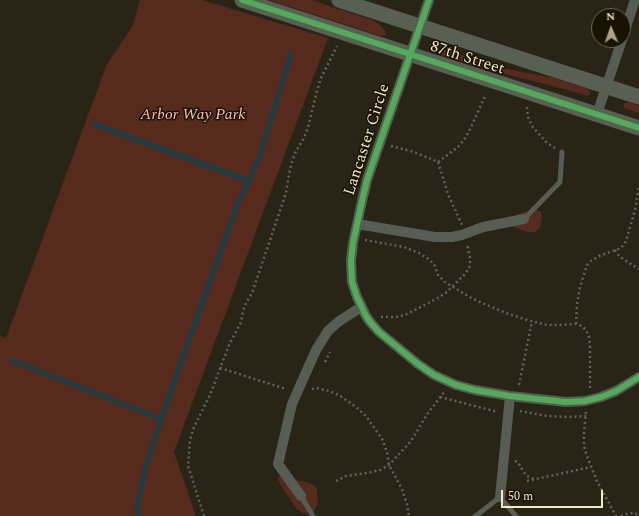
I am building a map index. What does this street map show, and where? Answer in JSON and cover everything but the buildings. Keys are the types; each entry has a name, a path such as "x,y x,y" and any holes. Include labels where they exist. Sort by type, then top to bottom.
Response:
{"street":[{"name":"87th Street","path":"242,0 639,128"},
{"name":"87th Street","path":"339,0 639,97"},
{"name":"Lancaster Circle","path":"429,0 367,180 357,224 350,261 356,297 361,307 371,323 379,332 418,364 434,375 456,385 510,396 566,402 585,401 601,397 616,391 639,378"},
{"path":"631,12 635,0"},
{"path":"597,114 619,48"},
{"path":"357,224 435,238 462,235 483,226 524,219"},
{"path":"301,496 278,464 292,404 316,350 328,331 341,319 361,307"},
{"path":"500,497 510,396"}],"lane":[{"path":"524,219 560,182 562,152"},
{"path":"301,496 313,516"},
{"path":"475,516 500,497 516,516"}],"path":[{"path":"204,516 188,466 190,440 194,427 210,395 229,345 241,322 243,311 252,293 286,193 293,159 308,127 321,78 337,46"},
{"path":"438,162 458,146 466,137 486,94"},
{"path":"527,107 528,117 532,126 547,143 562,152"},
{"path":"388,145 414,152 438,162 448,194 462,225"},
{"path":"576,324 580,287 587,266 591,261 599,256 621,248 626,241 639,187"},
{"path":"363,240 404,247 419,253 434,264 438,275 445,282 473,299 506,313 547,325 576,324 582,326 586,330 589,337 590,389"},
{"path":"380,317 396,317 409,313 438,298 453,287 466,273 470,266 470,258 466,242"},
{"path":"615,250 619,256 639,269"},
{"path":"519,385 532,321"},
{"path":"324,364 330,351"},
{"path":"220,368 288,389"},
{"path":"312,389 315,383"},
{"path":"307,390 317,388 339,395 366,416 382,439 387,452 388,465 402,488 409,516"},
{"path":"336,481 346,476 380,470 388,465 412,441 428,413 446,390"},
{"path":"440,397 498,412"},
{"path":"586,408 584,446 597,481 616,516"},
{"path":"520,411 547,416 586,416"},
{"path":"513,460 518,462 527,476 534,479"},
{"path":"527,480 591,467"},
{"path":"621,516 633,513 639,515"}],"green space":[{"name":"Arbor Way Park","path":"140,0 202,0 328,38 174,452 196,516 0,516 0,336 6,338 106,66 133,25"},
{"path":"269,0 311,0 373,20 382,27 386,34 381,36"},
{"path":"440,50 446,50 497,67 554,78 588,89 590,92 587,96 489,70 441,55 439,54"},
{"path":"628,102 639,106 639,113 624,108 624,104"},
{"path":"536,209 541,212 542,220 539,229 535,232 527,232 511,226 512,217"},
{"path":"281,476 315,486 317,490 318,503 313,512 306,514 297,509 278,480 278,477"}],"waterway":[{"path":"138,516 137,507 146,466 161,419 237,205 260,155 291,54"},
{"path":"94,124 249,181"},
{"path":"11,360 161,419"}],"cycle path":[{"path":"242,0 639,128"},
{"path":"429,0 367,180 353,243 351,261 352,282 366,316 379,332 434,375 456,385 475,390 510,396 566,402 585,401 616,391 639,377"}]}
